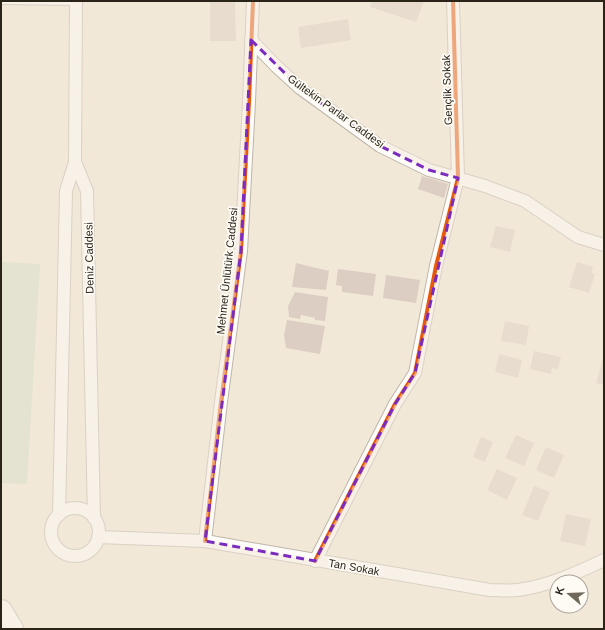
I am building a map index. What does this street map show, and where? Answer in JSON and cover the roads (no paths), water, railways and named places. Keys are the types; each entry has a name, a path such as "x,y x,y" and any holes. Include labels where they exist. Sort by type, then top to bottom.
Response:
{"highway":[{"path":"1,611 12,629"}],"street":[{"name":"Mehmet Ünlütürk Caddesi","path":"205,541 240,251 249,110 252,1"},
{"name":"Gençlik Sokak","path":"315,561 395,404 415,373 436,266 458,178 453,1"},
{"name":"Deniz Caddesi","path":"76,2 75,162 87,191 94,518 98,525 98,537"},
{"name":"Gültekin Parlar Caddesi","path":"252,40 276,66 300,88 380,146 429,170 485,186 525,202 578,236 604,245"},
{"path":"75,162 66,191 59,515 53,525 52,537 60,550 66,554 74,556 81,556 88,552 94,547 98,537"},
{"path":"59,515 70,510 81,509 88,512 94,518"},
{"name":"Tan Sokak","path":"98,537 205,541 490,590 518,590 542,585 577,573 604,560"}],"lane":[{"path":"1,1 76,2"}]}
